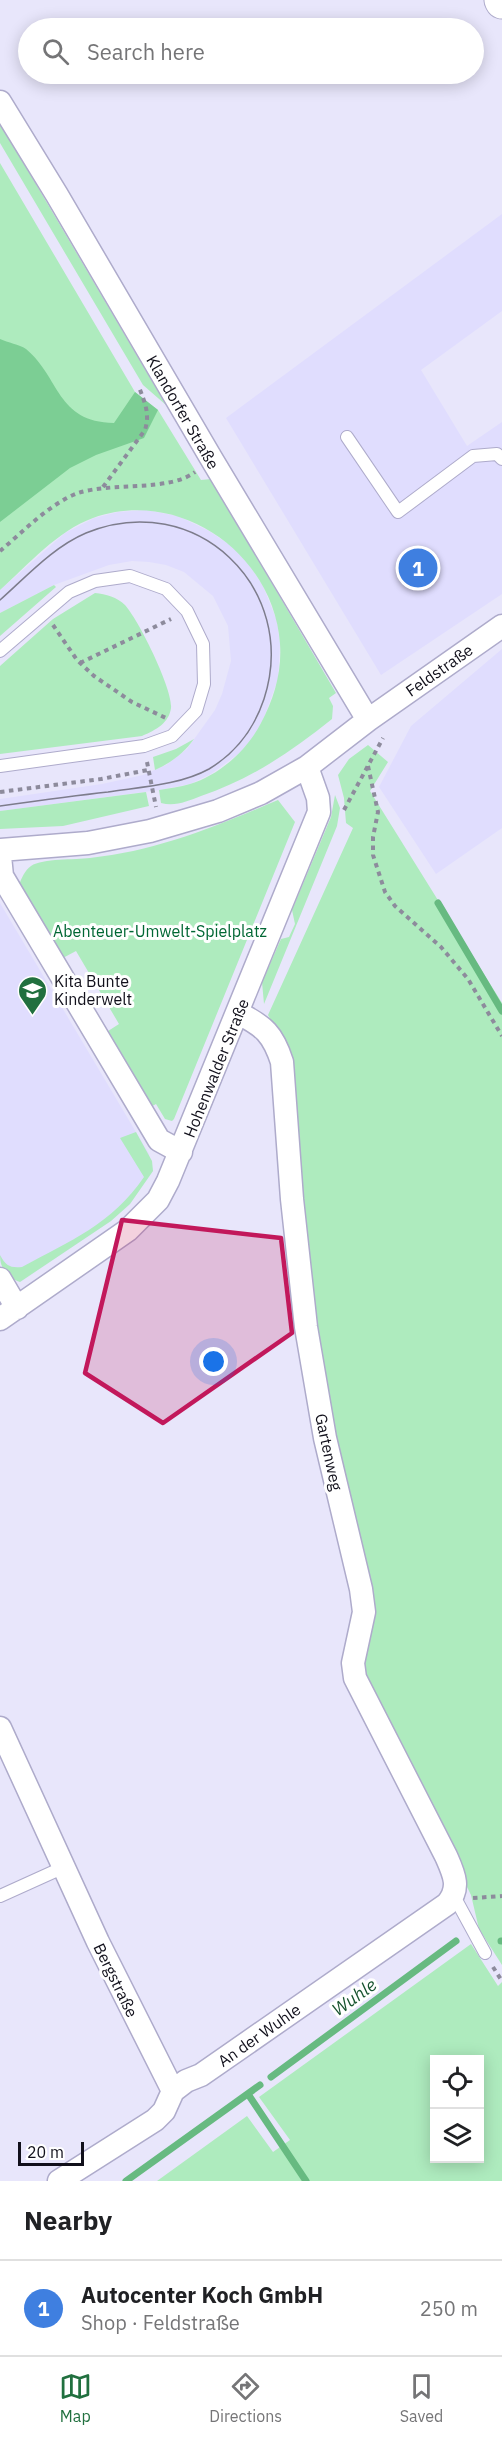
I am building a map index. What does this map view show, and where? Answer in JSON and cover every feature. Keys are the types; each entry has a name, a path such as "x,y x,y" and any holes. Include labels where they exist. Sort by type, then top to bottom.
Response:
{"street":[{"name":"Klandorfer Straße","path":"0,102 211,458 377,721"},
{"name":"Feldstraße","path":"0,850 88,843 150,831 228,807 261,793 308,767 377,721 502,627"},
{"name":"Hohenwalder Straße","path":"0,1279 9,1313 128,1230 158,1200 181,1152 319,812 318,798 308,767"},
{"path":"0,856 2,876 159,1140 181,1152"},
{"name":"Gartenweg","path":"238,1013 259,1023 268,1033 278,1048 285,1076 292,1198 306,1327 325,1438 361,1589 364,1612 353,1664 355,1677 446,1856 455,1879 455,1891"},
{"name":"Bergstraße","path":"0,1728 62,1868 142,2034 173,2091"},
{"name":"An der Wuhle","path":"59,2181 155,2120 164,2111 173,2091 186,2081 201,2075 447,1904 455,1891"}],"lane":[{"path":"347,437 398,512 473,456 496,454 502,459"},
{"path":"0,651 69,592 95,581 130,576 166,589 187,610 203,644 204,684 196,711 172,736 144,746 0,766"},
{"path":"0,1896 62,1868"},
{"path":"455,1891 485,1953"}],"path":[{"path":"103,488 145,430 148,420 147,407 139,387"},
{"path":"0,551 58,504 77,494 103,488 182,480 193,474 211,458"},
{"path":"80,663 187,610"},
{"path":"52,623 80,663 94,676 132,702 162,716"},
{"path":"344,810 368,766 377,721"},
{"path":"368,766 378,812 373,837 373,855 385,892 395,906 441,947 468,979 502,1035"},
{"path":"0,792 101,782 148,770 157,813"},
{"path":"455,1891 480,1899 502,1896"}],"highlighted area":[{"path":"122,1220 281,1238 292,1333 163,1423 85,1373"}],"shaded area":[{"path":"502,214 502,311 421,370 467,446 502,422 502,594 381,675 226,418"},
{"path":"146,510 178,516 209,531 230,545 248,563 263,586 277,621 280,644 278,679 265,715 255,735 241,752 211,774 190,784 0,811 0,799 102,784 143,775 166,765 187,749 215,710 231,661 228,626 213,596 184,572 149,562 132,561 109,565 54,585 0,613 0,590 65,533 94,518 118,512"},
{"path":"502,649 502,828 436,874 379,787 411,726"},
{"name":"Kita Bunte Kinderwelt","path":"0,903 149,1154 153,1171 130,1204 111,1221 20,1282 0,1263"}],"green space":[{"path":"0,123 166,405 143,385 0,143"},
{"path":"0,163 135,392 158,410 201,480 211,479 336,693 329,698 333,706 332,719 301,743 254,773 219,789 176,804 161,803 159,790 190,784 222,768 248,743 266,714 280,665 280,644 274,611 260,582 241,556 217,536 189,521 158,512 126,511 93,518 80,524 55,540 0,590"},
{"path":"0,339 26,349 37,360 70,407 81,415 95,421 114,423 135,392 158,410 144,438 96,455 70,468 0,522"},
{"path":"54,585 56,587 0,636 0,613"},
{"path":"95,593 111,596 122,602 138,624 154,655 166,686 171,708 168,718 157,728 142,736 0,754 0,666 53,619"},
{"path":"194,739 177,757 155,770 153,757 176,749"},
{"path":"368,745 388,762 370,791 502,1003 502,1965 479,1929 471,1895 366,1683 345,1497 307,1273 282,1041 268,1015 353,828 346,823 344,798 338,775 349,759"},
{"path":"146,792 149,806 63,826 0,829 0,811"},
{"path":"335,795 340,808 337,826 264,1004 262,982 281,939 289,937 295,924 292,910 331,817"},
{"name":"Abenteuer-Umwelt-Spielplatz","path":"278,800 295,822 174,1119 172,1121 165,1119 156,1104 149,1108 105,1033 119,1024 76,951 61,959 19,885 27,870 36,863 84,859 139,850 209,828"},
{"path":"136,1132 152,1161 153,1171 130,1204 111,1221 20,1282 11,1278 1,1264 0,1255 9,1266 22,1267 89,1230 132,1193 144,1177 120,1138"},
{"path":"471,1944 498,1986 502,1982 502,2181 157,2181 247,2116 273,2152 290,2140 259,2097"}],"waterway":[{"path":"438,903 502,1011"},
{"name":"Wuhle","path":"271,2077 456,1941"},
{"name":"Wuhle","path":"126,2181 260,2085"},
{"path":"248,2094 306,2181"}],"tram line":[{"path":"0,600 51,554 86,533 126,523 165,524 200,536 229,558 252,586 267,620 271,658 264,699 250,730 228,755 209,769 186,779 160,785 0,806"}],"place":[{"name":"Autocenter Koch GmbH","path":"418,568"},
{"name":"Kita Bunte Kinderwelt","path":"33,1016"}]}
